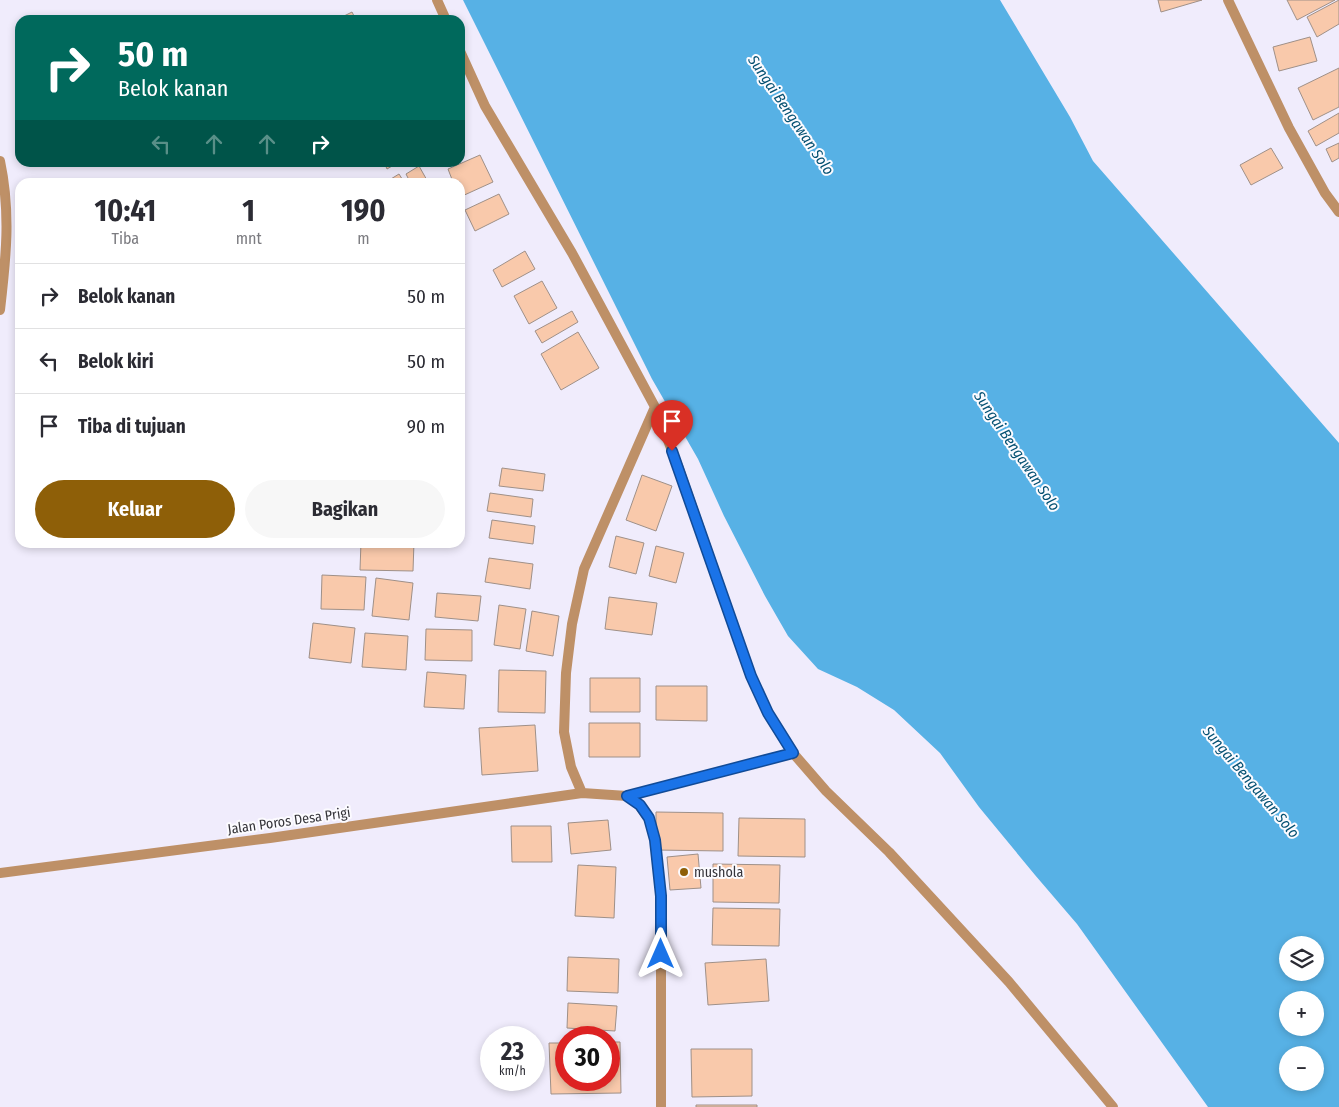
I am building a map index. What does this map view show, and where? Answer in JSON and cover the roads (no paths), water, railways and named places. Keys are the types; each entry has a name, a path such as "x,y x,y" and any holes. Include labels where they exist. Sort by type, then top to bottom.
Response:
{"street":[{"path":"437,0 444,15"},
{"path":"1228,0 1289,128 1325,193 1339,212"},
{"path":"465,62 485,106 577,261 655,407 751,676 768,713 793,753 826,791 889,852 1009,982 1113,1107"},
{"path":"0,161 7,213 6,262 0,310"},
{"path":"582,794 571,767 564,732 566,673 572,624 584,569 655,407"},
{"name":"Jalan Poros Desa Prigi","path":"0,873 270,838 582,794 627,796 793,753"},
{"path":"627,796 640,805 649,818 655,840 661,896 661,1107"}],"water":[{"name":"Sungai Bengawan Solo","path":"463,0 1000,0 1070,117 1093,161 1339,443 1339,1107 1208,1107 1077,924 979,807 940,753 894,710 857,687 818,669 788,636 724,516 698,459 652,379"}],"place":[{"name":"mushola","path":"684,872"}]}
